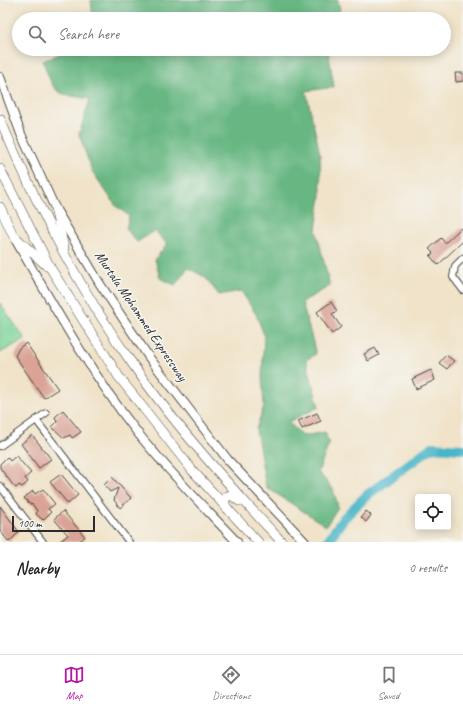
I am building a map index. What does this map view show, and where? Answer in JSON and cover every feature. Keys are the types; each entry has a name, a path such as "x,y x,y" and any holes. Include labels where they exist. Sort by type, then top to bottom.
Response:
{"highway":[{"path":"0,119 30,190 68,262 111,332 163,405 259,518 282,542"},
{"path":"0,169 51,269 119,377 187,464 258,542"},
{"path":"0,207 13,235 51,269"},
{"path":"55,208 68,262"},
{"path":"231,514 224,502 229,495 259,518"}],"main road":[{"name":"Murtala Mohammed Expressway","path":"0,77 21,134 55,208 100,284 148,356 228,460 305,542"},
{"path":"13,235 77,346 137,431 161,460 237,542"}],"street":[{"path":"463,258 455,266 452,277 463,290"},
{"path":"0,446 46,413"},
{"path":"36,420 129,542"},
{"path":"0,486 43,542"}],"green space":[{"path":"91,0 338,0 340,11 338,12 92,12"},
{"path":"55,56 329,56 334,87 306,91 320,154 321,196 316,230 330,286 302,302 316,354 306,360 319,407 288,422 303,436 325,432 329,444 318,472 333,489 338,507 326,526 266,487 256,429 264,406 262,376 264,335 256,314 241,291 219,295 205,277 188,268 175,285 160,278 155,259 167,244 155,231 137,242 126,229 129,216 116,206 92,171 79,134 90,99 70,96 58,91 54,87 47,73 43,61"},
{"path":"0,303 25,339 0,353"}],"building":[{"path":"455,73 463,73 463,81 456,82"},
{"path":"461,228 463,230 463,241 438,265 430,256 433,253 429,249 441,238 445,243"},
{"path":"331,302 337,311 332,314 341,327 332,334 317,312"},
{"path":"26,343 58,389 44,398 15,356 19,348"},
{"path":"375,348 379,355 368,361 364,354"},
{"path":"446,355 454,361 447,369 439,363"},
{"path":"431,370 435,380 416,389 412,379"},
{"path":"63,410 81,432 72,438 70,435 64,438 52,427 57,422 55,417"},
{"path":"317,413 321,421 302,429 298,421"},
{"path":"32,435 51,459 39,468 21,444"},
{"path":"16,456 31,473 25,478 28,482 22,487 19,485 16,488 0,468 0,464 7,457 10,461"},
{"path":"61,474 78,495 68,504 50,482"},
{"path":"112,477 131,498 120,508 114,500 118,488 110,492 104,485"},
{"path":"43,489 55,504 48,509 51,512 43,520 36,514 37,511 33,505 27,503 28,502 24,498 33,491 35,494"},
{"path":"0,506 19,532 9,542 0,531"},
{"path":"63,511 85,537 78,542 59,542 68,535 54,519"},
{"path":"366,511 371,515 366,522 361,517"}],"waterway":[{"path":"327,542 344,518 367,495 432,447 463,449"}]}
